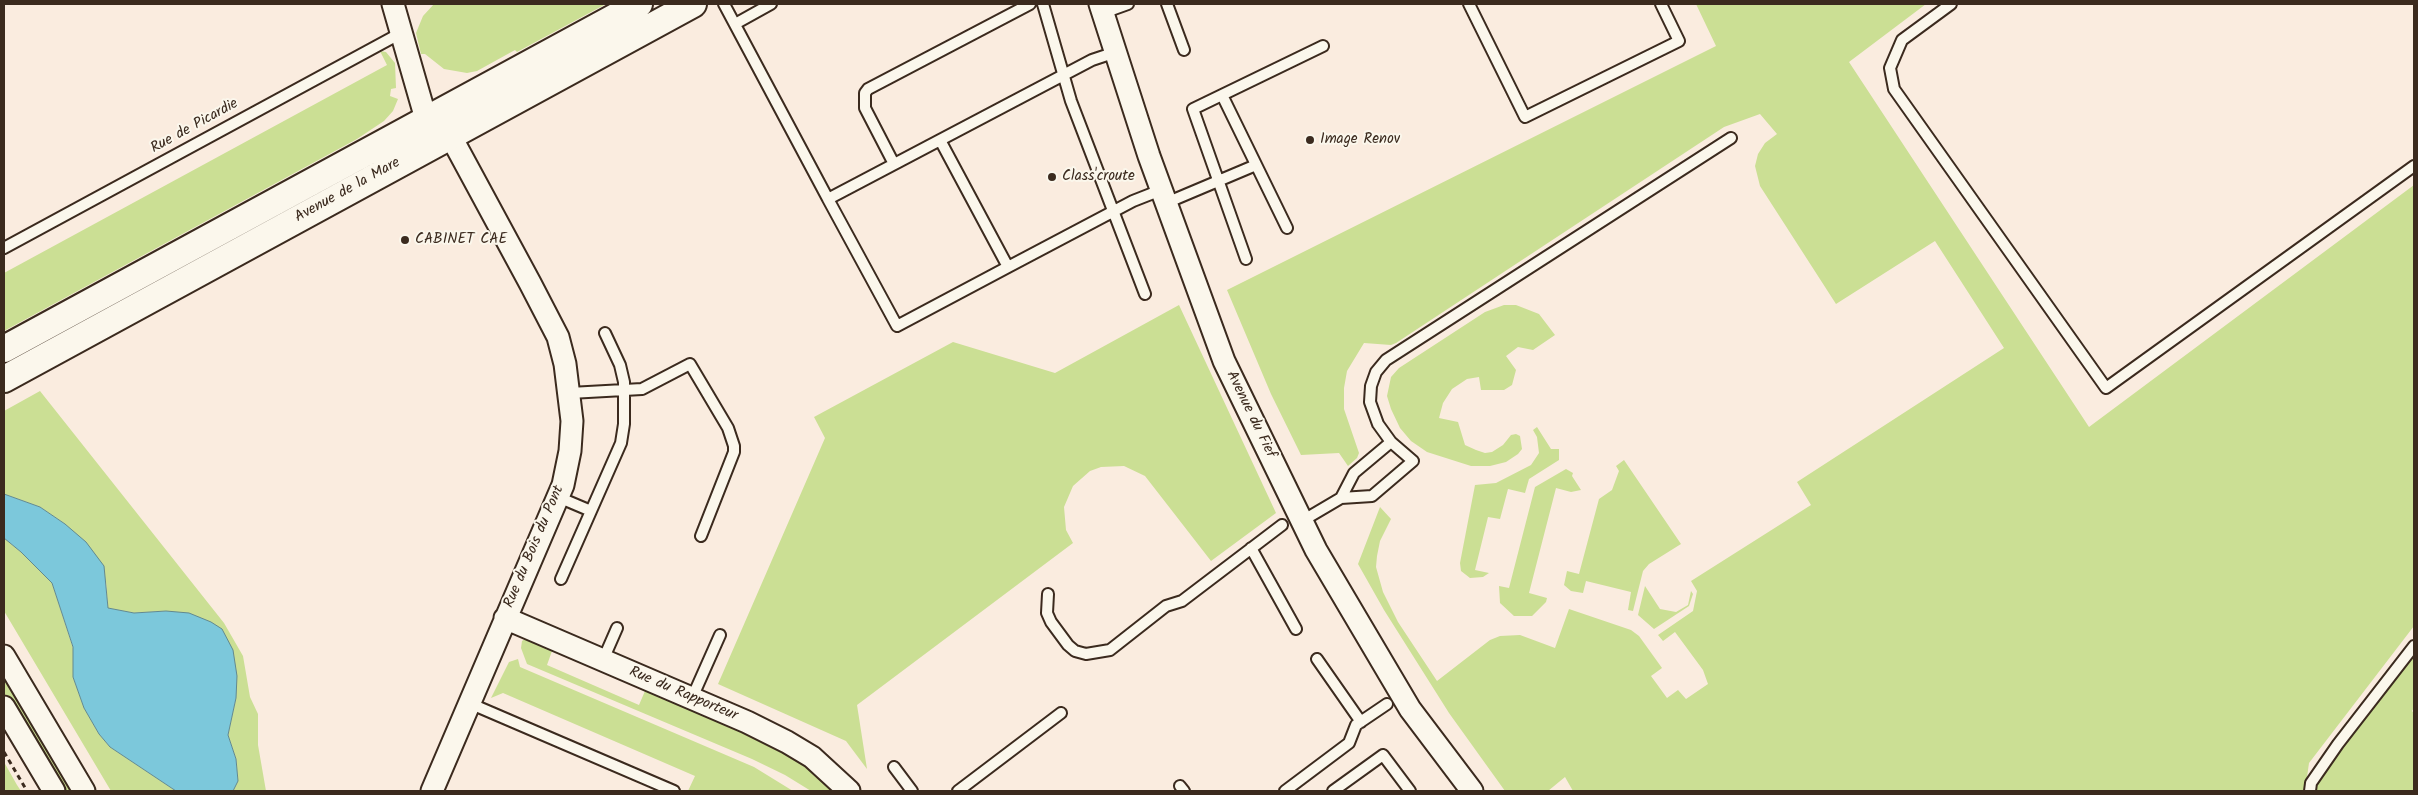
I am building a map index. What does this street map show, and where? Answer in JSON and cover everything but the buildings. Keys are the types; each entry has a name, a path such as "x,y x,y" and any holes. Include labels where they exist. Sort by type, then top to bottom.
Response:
{"street":[{"path":"393,4 424,112 428,119"},
{"name":"Avenue de la Mare","path":"4,349 639,4"},
{"name":"Avenue de la Mare","path":"4,379 693,4"},
{"name":"Avenue du Fief","path":"1101,8 1164,196 1224,361 1292,523 1316,550 1410,709 1472,791"},
{"name":"Rue du Bois du Pont","path":"428,119 450,135 558,337 566,364 570,393 570,451 558,497 432,791"},
{"name":"Rue du Rapporteur","path":"505,618 692,698 787,742 812,757 849,791"},
{"path":"4,656 84,791"},
{"path":"4,707 54,791"}],"lane":[{"path":"724,4 897,326 1113,211 1218,181 1256,165"},
{"path":"735,24 771,4"},
{"path":"894,164 865,108 865,93 876,85 1030,4"},
{"path":"1043,4 1063,76 1145,294"},
{"path":"1101,8 1128,4"},
{"path":"1167,4 1184,50"},
{"path":"1469,4 1525,117 1680,41 1662,4"},
{"path":"1951,4 1902,40 1890,68 1894,90 2106,388 2414,166"},
{"name":"Rue de Picardie","path":"4,248 401,33"},
{"path":"1246,259 1193,109 1323,46"},
{"path":"828,199 1092,60 1116,52"},
{"path":"1222,95 1288,228"},
{"path":"1048,594 1047,613 1051,622 1068,645 1075,651 1097,654 1110,650 1166,606 1182,601 1252,548 1292,523 1341,498 1372,496 1413,462 1392,442 1378,424 1370,402 1370,386 1376,372 1386,360 1732,138"},
{"path":"940,140 1008,267"},
{"path":"561,579 621,443 624,424 625,392 620,365 605,333"},
{"path":"570,393 625,392 642,389 690,364 728,428 734,452 701,536"},
{"path":"1341,498 1354,473 1392,442"},
{"path":"558,497 591,511"},
{"path":"1252,548 1296,629"},
{"path":"602,660 617,628"},
{"path":"692,698 720,635"},
{"path":"2310,791 2311,783 2338,744 2414,646"},
{"path":"1317,659 1361,722"},
{"path":"469,703 674,791"},
{"path":"1285,791 1349,743 1356,725 1387,704"},
{"path":"958,791 1061,713"},
{"path":"1333,791 1383,755 1410,791"},
{"path":"894,767 912,791"}],"path":[{"path":"4,752 27,791"}],"green space":[{"path":"434,4 606,4 517,52 515,50 477,71 467,73 444,69 425,54 421,54 416,33 423,16"},
{"path":"1696,4 1926,4 1849,62 2089,427 2414,185 2414,626 2309,763 2305,791 1573,791 1565,777 1548,791 1505,791 1449,713 1384,610 1358,564 1380,507 1391,519 1380,541 1377,556 1376,567 1383,592 1398,622 1437,681 1490,640 1500,636 1520,635 1555,648 1569,609 1631,630 1639,636 1662,668 1651,676 1667,698 1678,690 1686,699 1708,684 1703,670 1675,632 1663,641 1658,635 1693,611 1697,591 1691,581 1811,505 1797,482 2004,348 1935,241 1836,304 1760,186 1755,166 1758,154 1765,143 1777,134 1760,114 1724,127 1396,343 1391,345 1364,343 1347,371 1344,388 1344,409 1359,453 1357,458 1348,466 1339,453 1301,455 1271,394 1227,290 1716,46"},
{"path":"380,51 386,52 395,63 396,88 391,89 390,96 398,99 393,111 384,121 357,139 4,331 4,273 387,65"},
{"path":"1179,305 1276,513 1211,561 1145,476 1124,466 1101,467 1090,471 1073,486 1064,507 1066,530 1073,543 857,705 867,769 846,741 718,684 825,438 814,417 953,342 1055,373"},
{"path":"1504,305 1516,305 1539,314 1555,335 1533,350 1518,347 1506,356 1516,370 1512,385 1504,390 1481,390 1479,377 1467,379 1452,389 1443,403 1439,418 1458,422 1465,445 1476,450 1485,453 1492,452 1503,445 1511,435 1516,434 1520,436 1522,449 1506,462 1490,466 1471,466 1427,452 1411,441 1400,428 1387,396 1391,377 1399,368 1485,312"},
{"path":"40,391 224,623 243,656 250,697 258,714 258,745 266,791 233,791 238,781 236,759 228,735 236,698 166,611 134,613 108,608 106,582 65,524 40,507 4,494 4,411"},
{"path":"1537,427 1551,449 1559,449 1559,460 1529,479 1525,493 1508,489 1500,519 1488,517 1475,570 1489,573 1483,577 1470,578 1461,571 1460,563 1475,485 1496,483 1531,465 1539,453 1537,437 1533,430"},
{"path":"1624,460 1681,544 1649,564 1643,571 1633,611 1628,610 1631,592 1586,581 1583,593 1571,591 1564,585 1567,571 1579,574 1599,499 1612,490 1619,471 1616,466"},
{"path":"1566,469 1573,473 1572,476 1581,490 1571,492 1556,488 1529,593 1547,598 1546,602 1532,616 1514,616 1500,603 1499,586 1509,588 1535,487"},
{"path":"4,538 52,583 73,648 73,677 84,708 99,734 110,747 176,791 111,791 4,611"},
{"path":"1645,586 1660,609 1676,612 1688,605 1691,591 1693,594 1689,606 1654,629 1638,615"},
{"path":"525,639 552,651 547,665 639,705 645,691 765,742 796,760 835,791 811,791 785,775 752,759 527,664 521,648 522,641"},
{"path":"2414,653 2414,708 2412,711 2414,713 2414,791 2314,791 2322,773"},
{"path":"518,659 520,667 754,767 793,791 688,791 695,776 503,693 491,698 509,662"},
{"path":"4,669 77,791 62,791 14,713 4,694"},
{"path":"4,762 17,785 21,791 4,791"}],"water":[{"path":"4,494 40,507 65,524 86,542 104,566 108,608 134,613 166,611 189,613 222,629 233,650 237,676 236,698 228,735 236,759 238,781 233,791 176,791 110,747 99,734 84,708 73,677 73,647 52,583 4,538"}],"place":[{"name":"Image Renov","path":"1310,140"},
{"name":"Class'croute","path":"1052,177"},
{"name":"CABINET CAE","path":"405,240"}]}
